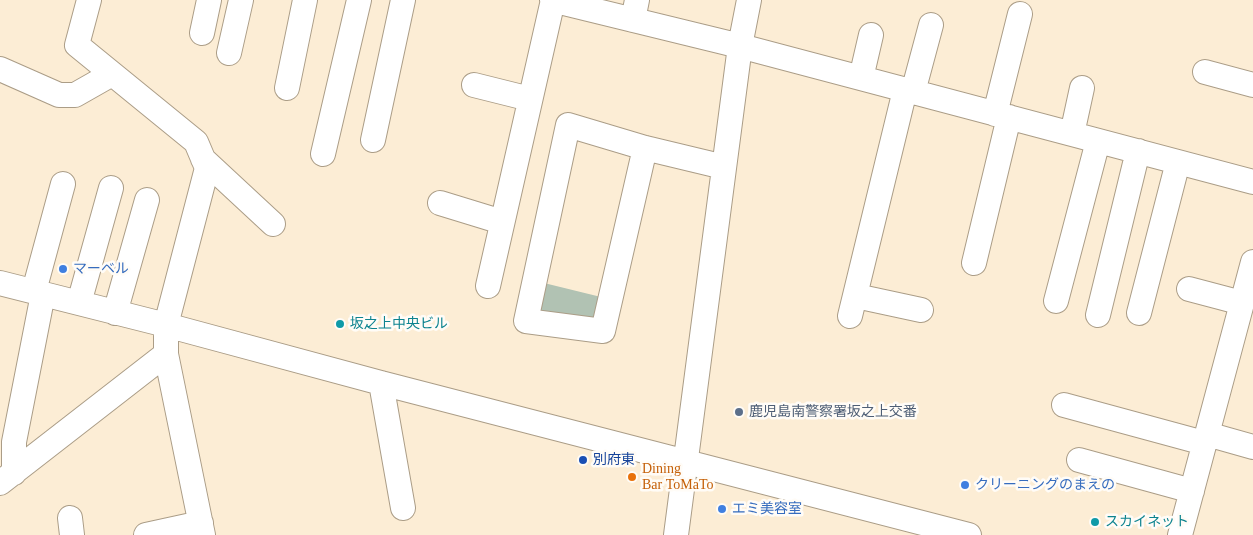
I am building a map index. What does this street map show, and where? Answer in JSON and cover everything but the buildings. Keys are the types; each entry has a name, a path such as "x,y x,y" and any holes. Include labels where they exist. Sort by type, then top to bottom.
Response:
{"street":[{"path":"89,0 77,45 196,142 207,168 166,325 166,354 202,529 146,535"},
{"path":"202,33 209,0"},
{"path":"229,53 241,0"},
{"path":"287,88 305,0"},
{"path":"323,154 359,0"},
{"path":"379,132 404,0"},
{"path":"676,535 740,46 749,0"},
{"path":"488,286 530,99 560,1 635,10 740,46 1253,182"},
{"path":"974,263 1020,14"},
{"path":"921,310 853,306 909,91 931,25"},
{"path":"861,78 870,35"},
{"path":"0,69 59,95 75,95 112,74"},
{"path":"1205,72 1253,85"},
{"path":"474,86 530,99"},
{"path":"1072,134 1082,88"},
{"path":"645,148 603,330 526,320 568,125 645,148 724,167"},
{"path":"1056,301 1098,141"},
{"path":"1098,315 1138,151"},
{"path":"203,159 273,224"},
{"path":"1139,313 1178,162"},
{"path":"7,478 39,293 63,184"},
{"path":"79,303 111,188"},
{"path":"115,312 147,200"},
{"path":"440,202 502,222"},
{"path":"1180,535 1253,262"},
{"path":"1,287 39,293 166,325 381,383 968,535"},
{"path":"1189,289 1242,303"},
{"path":"7,478 166,354"},
{"path":"381,383 403,508"},
{"path":"1064,405 1206,439 1253,447"},
{"path":"1079,460 1192,491"}],"green space":[{"path":"544,283 601,297 597,316 589,321 543,315 538,307"}],"place":[{"name":"マーベル","path":"63,269"},
{"name":"坂之上中央ビル","path":"340,324"},
{"name":"鹿児島南警察署坂之上交番","path":"739,412"},
{"name":"別府東","path":"583,460"},
{"name":"Dining Bar ToMaTo","path":"632,477"},
{"name":"クリーニングのまえの","path":"965,485"},
{"name":"エミ美容室","path":"722,509"},
{"name":"スカイネット","path":"1095,522"}]}
